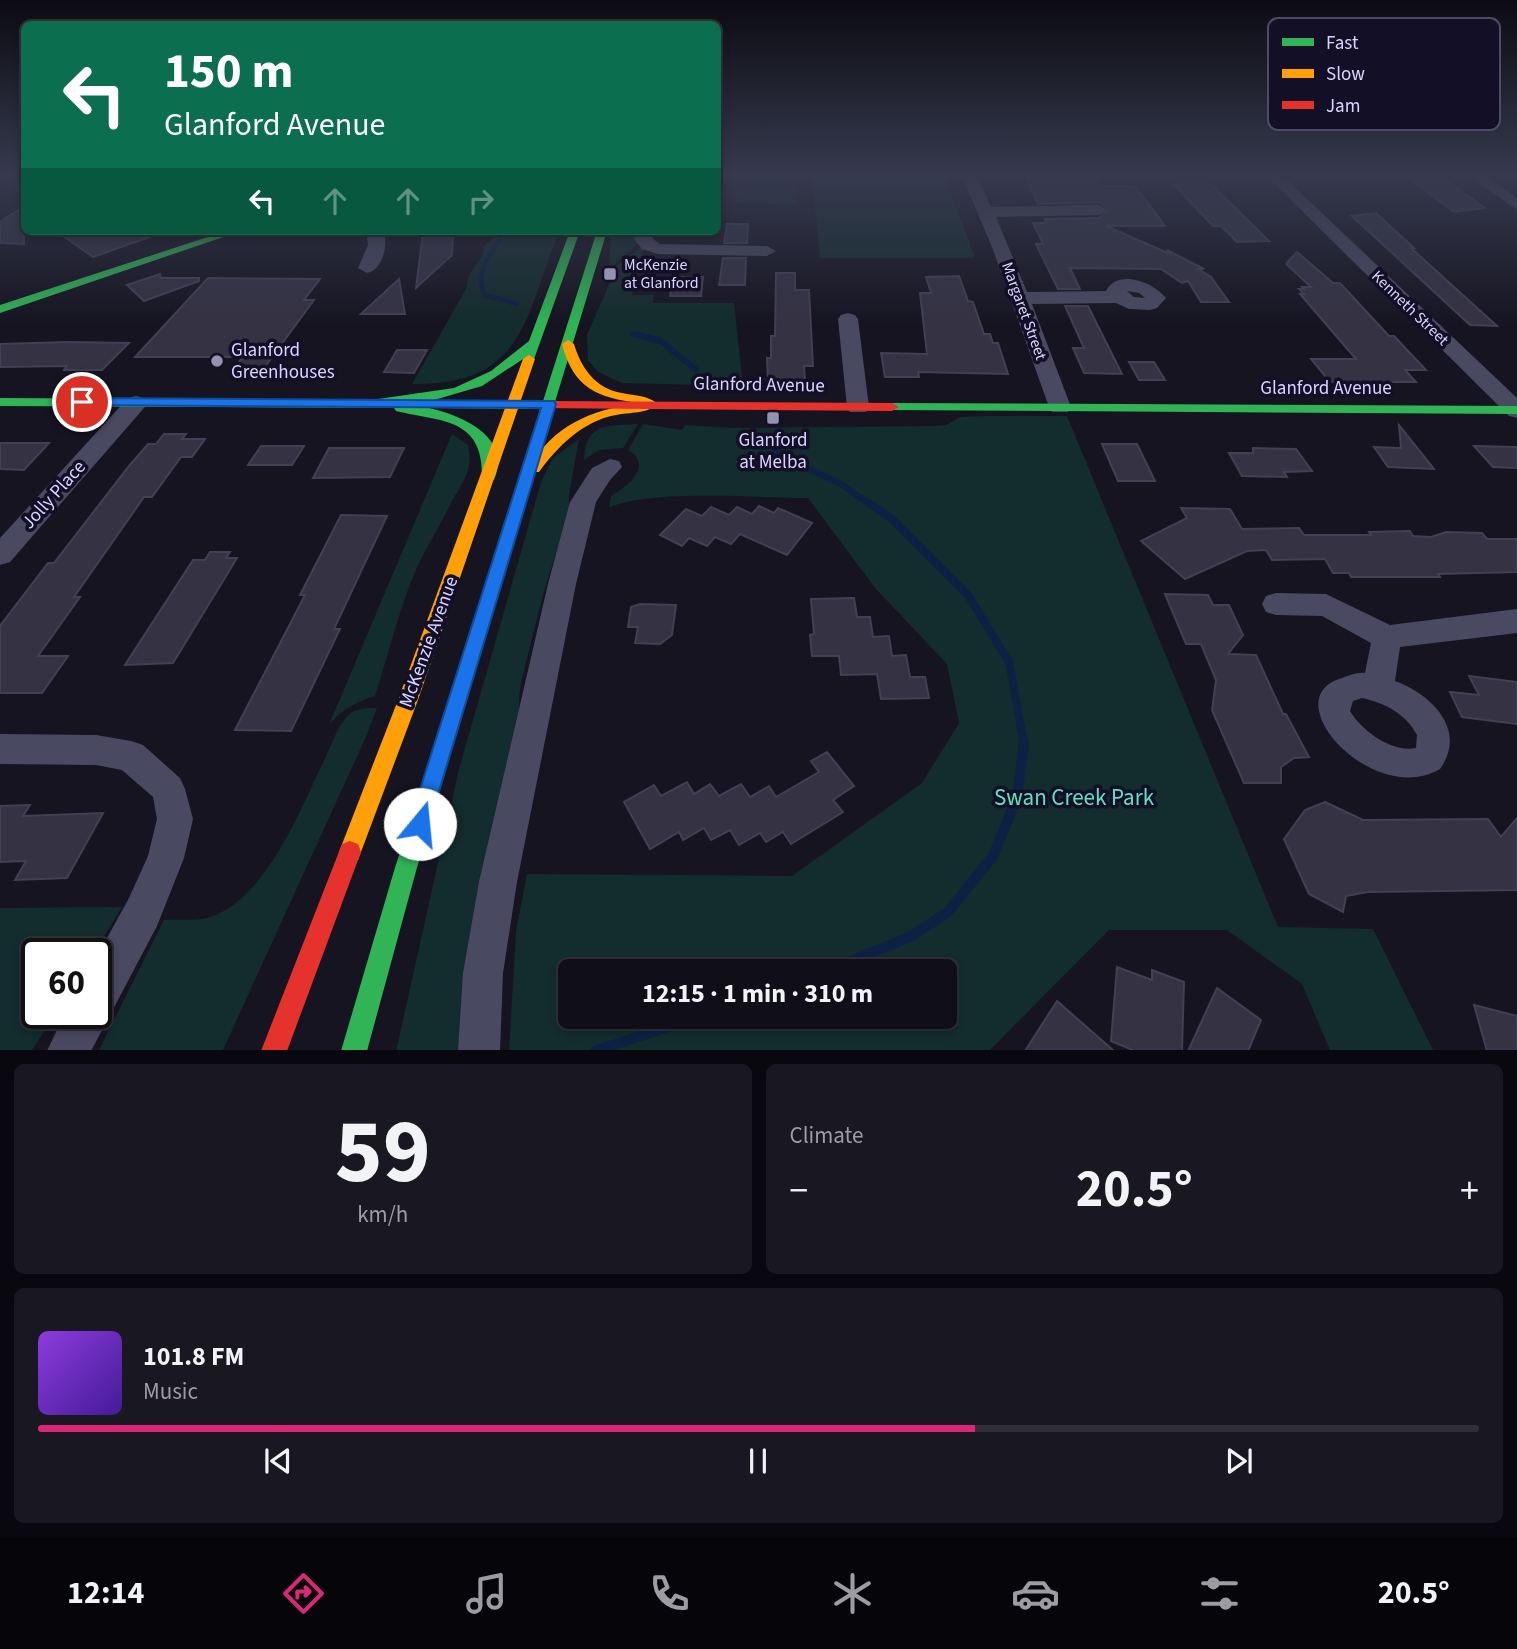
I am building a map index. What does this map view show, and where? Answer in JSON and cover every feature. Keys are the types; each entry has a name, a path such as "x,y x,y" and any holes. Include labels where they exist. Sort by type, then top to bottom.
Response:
{"main road":[{"path":"0,309 224,235"},
{"name":"McKenzie Avenue","path":"274,1050 408,700 574,235"},
{"path":"354,1050 409,858 601,235"},
{"path":"371,404 433,397 471,389 494,379 513,366 537,340"},
{"path":"568,344 573,366 587,380 608,394 642,399 651,404"},
{"name":"Glanford Avenue","path":"0,402 1517,411"},
{"path":"371,404 442,416 472,430 487,448 489,477"},
{"path":"526,483 544,452 556,441 609,412 639,410 651,404"}],"street":[{"name":"Margaret Street","path":"990,225 1060,407"},
{"name":"Kenneth Street","path":"1325,225 1517,411"},
{"path":"367,268 375,252 377,235"},
{"path":"644,235 648,245 658,249 767,251"},
{"path":"1019,298 1117,297"},
{"path":"848,319 858,407"},
{"name":"Jolly Place","path":"0,555 136,402"},
{"path":"479,1050 483,974 498,882 562,584 579,510 593,485 610,467"},
{"path":"1276,604 1326,605 1387,637 1517,621"},
{"path":"1378,688 1387,637"},
{"path":"0,748 96,750 131,756 168,789 175,819 166,858 143,912 112,969"},
{"path":"69,1050 80,1029"}],"green space":[{"path":"817,225 963,225 975,258 820,258"},
{"path":"496,235 558,235 527,318 515,340 499,359 478,373 449,382 412,384 467,287 484,246"},
{"path":"611,235 637,235 640,242 609,269"},
{"path":"641,247 644,249 632,295 654,295 653,303 734,303 743,386 622,383 598,372 588,360 587,335 612,278 611,270"},
{"name":"Swan Creek Park","path":"1067,416 1278,927 1373,929 1433,1050 1330,1050 1302,984 1227,930 1109,930 990,1050 509,1050 516,931 527,874 792,876 922,783 959,723 947,664 875,588 808,498 676,496 626,502 609,508 611,496 631,481 639,469 635,456 628,450 643,424 682,430 685,425 732,428 946,425 960,417"},
{"path":"638,424 623,448 599,450 584,460 589,439 600,428"},
{"path":"452,434 468,445 468,470 417,567 399,615 375,696 350,707 329,725"},
{"path":"579,439 569,495 569,512 544,591 522,678 520,716 459,1050 396,1050 459,769 541,482 553,458"},
{"path":"377,708 365,739 223,1050 99,1050 110,1029 112,1029 112,1024 164,920 207,918 228,908 248,892 265,872 294,824 343,721 351,713"},
{"path":"122,907 103,938 21,938 21,1029 46,1029 32,1050 0,1050 0,908"}],"building":[{"path":"0,225 21,225 24,244 0,243"},
{"path":"727,225 748,225 747,243 724,243"},
{"path":"1034,225 1164,225 1106,226 1170,254 1167,250 1204,269 1198,269 1211,277 1229,302 1201,302 1188,281 1182,283 1161,269 1070,268 1080,289 1058,289 1036,244 1043,244"},
{"path":"1253,225 1269,241 1237,242 1221,226 1213,226"},
{"path":"1362,225 1389,225 1497,326 1470,325"},
{"path":"62,235 155,235 93,257"},
{"path":"423,235 453,235 452,255 416,288"},
{"path":"1297,252 1333,283 1340,283 1389,336 1394,336 1426,370 1405,370 1416,382 1330,382 1311,359 1356,359 1300,294 1304,294 1299,289 1304,289 1302,287 1311,287 1286,264"},
{"path":"723,258 746,258 745,285 719,285"},
{"path":"776,273 795,273 795,290 809,290 813,366 804,366 805,381 768,381 767,358 771,358 771,336 775,336"},
{"path":"160,274 161,278 199,278 199,281 144,301 127,285"},
{"path":"959,276 968,301 973,302 984,334 990,334 993,343 998,343 1008,374 918,372 919,377 885,377 881,353 927,354 920,293 931,293 926,277"},
{"path":"673,277 703,277 701,296 670,296"},
{"path":"208,278 320,279 304,300 314,300 264,368 234,368 243,357 135,357"},
{"path":"399,279 405,314 361,314"},
{"path":"1065,306 1088,306 1122,374 1084,373 1073,348 1084,348"},
{"path":"129,343 102,370 64,370 67,366 0,367 0,344"},
{"path":"397,350 427,350 414,373 384,372"},
{"path":"1129,362 1154,362 1165,380 1139,380"},
{"path":"1399,425 1434,469 1388,467 1374,447 1401,448"},
{"path":"164,434 186,434 182,439 205,439 192,457 181,457 152,497 144,497 74,597 80,597 38,656 68,656 42,693 0,693 0,626 48,563 54,563 129,466 148,444 156,444"},
{"path":"0,443 49,443 24,470 0,469"},
{"path":"1102,444 1137,444 1155,481 1118,481"},
{"path":"261,446 304,446 292,465 248,465"},
{"path":"1474,446 1517,447 1517,468 1493,467"},
{"path":"329,448 404,448 390,477 313,478"},
{"path":"1253,448 1296,449 1312,471 1284,472 1287,477 1242,476 1229,453 1253,453"},
{"path":"759,506 774,513 778,508 812,523 787,555 740,534 731,544 715,537 707,546 689,538 682,546 660,535 686,509 702,516 711,507 729,515 737,507 752,514"},
{"path":"1181,508 1230,509 1242,529 1299,528 1304,535 1371,535 1369,532 1410,531 1413,536 1431,537 1446,532 1482,533 1487,539 1517,539 1517,572 1438,574 1440,577 1351,577 1349,573 1333,573 1325,559 1272,560 1266,550 1247,551 1185,579 1141,541 1187,518"},
{"path":"341,515 387,516 334,629 340,629 291,731 235,730 305,595 300,595"},
{"path":"210,552 230,552 226,558 237,558 173,663 125,665 193,560 205,560"},
{"path":"1165,594 1208,595 1213,605 1229,605 1243,635 1228,654 1256,655 1283,714 1286,714 1309,757 1294,758 1281,767 1281,783 1244,783 1212,710 1216,680 1201,644 1186,644"},
{"path":"854,598 857,617 870,617 873,637 889,636 892,656 906,655 910,677 925,677 929,698 881,699 877,674 841,675 839,656 812,656 810,635 814,634 811,599"},
{"path":"640,604 676,605 672,635 660,644 635,643 638,627 628,627 631,607"},
{"path":"1469,676 1517,682 1517,724 1462,717 1450,692 1479,695"},
{"path":"827,752 854,786 833,800 843,812 791,844 783,832 766,842 760,833 739,845 730,830 711,840 704,828 683,840 679,832 650,849 624,802 654,785 661,796 687,782 694,794 710,784 719,796 741,784 750,797 769,786 776,797 819,772 811,761"},
{"path":"1325,802 1363,820 1488,819 1501,837 1517,818 1517,890 1368,892 1346,896 1343,912 1309,894 1284,839 1305,810"},
{"path":"30,805 23,816 103,813 67,878 15,880 26,861 0,862 0,806"},
{"path":"1117,967 1152,980 1152,970 1184,982 1182,1050 1133,1050 1111,1041"},
{"path":"1217,988 1261,1020 1248,1050 1188,1050"},
{"path":"1057,1001 1113,1050 1026,1050"},
{"path":"1474,1005 1517,1016 1517,1050 1487,1050"}],"waterway":[{"path":"503,235 483,269 482,286 484,295 517,304"},
{"path":"634,334 661,341 696,370"},
{"path":"765,438 784,457 841,484 872,506"},
{"path":"870,504 892,519 968,595 1009,662 1024,743"},
{"path":"856,959 910,937 948,912 993,856 1017,798 1024,743"},
{"path":"598,1050 662,1029"}],"traffic: fast":[{"path":"0,309 224,235"},
{"path":"529,359 574,235"},
{"path":"539,435 601,235"},
{"path":"371,404 418,399 477,384 514,361 533,344"},
{"path":"0,402 545,405"},
{"path":"892,407 1517,410"},
{"path":"401,408 450,418 473,430 487,449 489,477"},
{"path":"354,1050 405,871 465,676"}],"traffic: slow":[{"path":"568,344 574,363 592,385 622,398 646,401"},
{"path":"350,852 408,700 529,359"},
{"path":"534,469 549,449 578,425 601,414 651,404"}],"traffic: jam":[{"path":"545,405 892,407"},
{"path":"465,676 539,435"},
{"path":"274,1050 350,852"}],"place":[{"name":"McKenzie at Glanford","path":"610,274"},
{"name":"Glanford Greenhouses","path":"217,361"},
{"name":"Glanford at Melba","path":"773,418"}],"route":[{"path":"82,402 549,404 420,824"}]}
